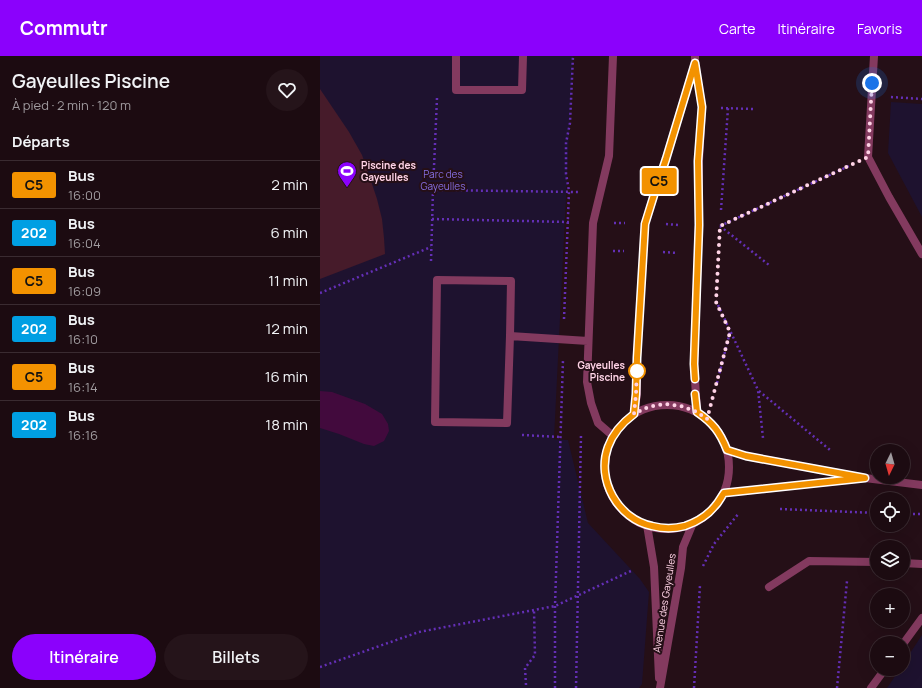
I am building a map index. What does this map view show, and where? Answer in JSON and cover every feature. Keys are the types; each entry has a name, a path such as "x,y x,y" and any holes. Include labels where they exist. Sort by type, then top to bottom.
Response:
{"street":[{"path":"456,56 456,90 522,90 523,56"},
{"path":"612,56 609,156 593,223 587,382 591,403 598,423 613,436"},
{"path":"874,56 868,157 922,254"},
{"path":"695,60 702,107 698,161 699,225 694,364 697,412"},
{"path":"634,414 645,224 695,60"},
{"path":"437,280 511,280 510,336 507,423 435,422 437,280"},
{"path":"510,336 588,341"},
{"path":"665,404 681,406 697,412 716,428 727,450 730,465 724,493 716,506 705,516 693,523 678,528 662,529 633,519 621,509 613,498 605,473 607,448 618,427 634,414 648,407 665,404"},
{"path":"727,450 765,460 865,478 922,485"},
{"path":"724,493 865,478"},
{"name":"Avenue des Gayeulles","path":"660,688 681,568 683,547 693,523"},
{"name":"Avenue des Gayeulles","path":"647,525 654,567 660,688"},
{"path":"769,588 809,561 870,562"},
{"path":"910,563 922,564"},
{"path":"909,636 922,618"},
{"path":"871,688 880,676"}],"path":[{"path":"437,280 430,273 437,98 456,90"},
{"path":"872,96 922,98"},
{"path":"702,107 753,109"},
{"path":"721,212 728,108"},
{"path":"720,226 868,157"},
{"path":"433,190 601,192"},
{"path":"720,233 721,219"},
{"path":"720,226 769,265"},
{"path":"320,293 431,247"},
{"path":"716,302 758,390 765,460"},
{"path":"707,419 730,332"},
{"path":"758,390 835,454"},
{"path":"507,423 519,435 560,437"},
{"path":"576,688 581,428"},
{"path":"775,509 870,513"},
{"path":"701,569 714,544 738,513 746,511"},
{"path":"910,514 922,514"},
{"path":"837,688 849,562"},
{"path":"320,667 420,632 555,606 637,569 654,567"},
{"path":"694,688 700,585"},
{"path":"555,606 555,688"},
{"path":"526,684 525,668 535,656 534,610"}],"green space":[{"name":"Parc des Gayeulles","path":"320,56 573,56 554,439 568,440 588,523 640,579 649,592 642,684 639,688 320,688"},
{"path":"891,102 922,104 922,217 888,153"},
{"path":"922,635 922,688 887,688 895,676 910,676 910,653"}],"shaded area":[{"path":"320,391 332,392 365,404 382,414 388,424 389,431 384,441 374,446 364,444 320,428"}],"building":[{"name":"Piscine des Gayeulles","path":"320,89 349,132 362,155 382,219 385,254 320,279"}],"bus line":[{"name":"C5","path":"695,379 694,364 699,225 698,161 702,107 695,63 645,224 634,414 618,427 607,448 605,473 608,486 613,498 621,509 633,519 662,529 678,528 693,523 705,516 716,506 724,493 865,478 746,456 727,450 716,428 697,412 695,394"}],"place":[{"name":"Piscine des Gayeulles","path":"347,188"},
{"name":"Gayeulles Piscine","path":"637,371"}],"route":[{"path":"637,371 637,367 634,414 648,407 665,404 681,406 697,412 707,419 730,332 716,302 720,226 868,157 872,83"}]}
